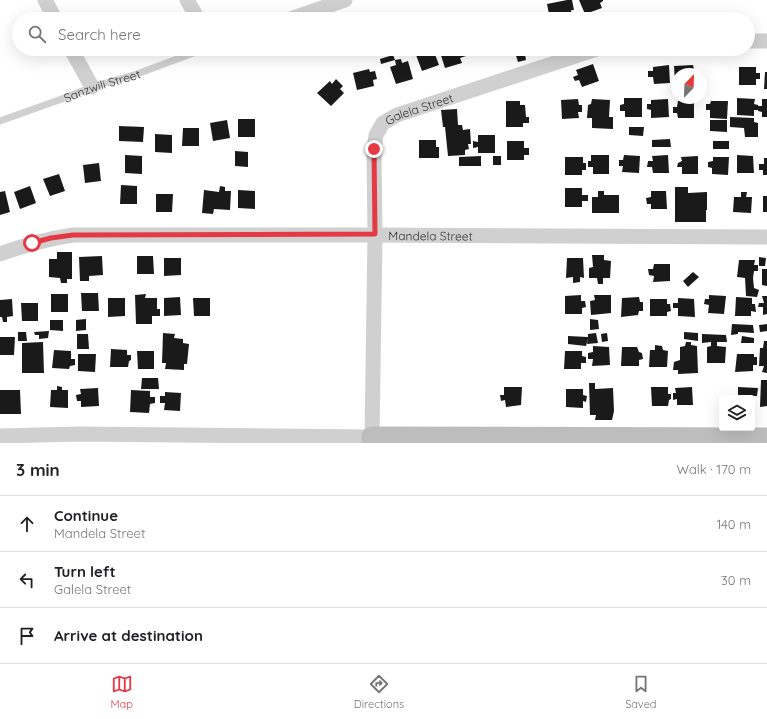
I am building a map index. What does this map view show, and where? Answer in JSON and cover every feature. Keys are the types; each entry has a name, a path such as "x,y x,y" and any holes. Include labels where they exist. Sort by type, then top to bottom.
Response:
{"street":[{"path":"45,0 51,12"},
{"path":"187,0 194,12"},
{"path":"310,12 345,0"},
{"path":"755,41 767,41"},
{"path":"75,56 92,86"},
{"name":"Galela Street","path":"372,440 375,234 374,149 376,135 383,123 397,115 575,56"},
{"name":"Mandela Street","path":"0,254 51,238 73,235 375,234 767,237"},
{"path":"0,436 80,439 372,440 729,440 767,438"}],"lane":[{"name":"Sanzwili Street","path":"0,121 92,86 137,74 185,56"}],"building":[{"path":"572,0 574,10 571,10 571,12 549,12 547,4"},
{"path":"579,0 603,0 600,3 602,8 591,12 584,12"},
{"path":"393,56 395,60 381,64 380,59"},
{"path":"416,56 436,56 439,65 422,71"},
{"path":"441,56 466,56 460,58 462,63 445,68"},
{"path":"516,56 525,56 526,60 518,62"},
{"path":"401,59 402,63 408,61 413,79 396,84 390,67 396,65 395,60"},
{"path":"593,64 599,81 582,87 579,80 575,81 573,77 578,75 576,70"},
{"path":"669,65 670,83 654,84 653,77 648,77 648,71 653,71 653,67"},
{"path":"693,65 694,68 674,68 674,66"},
{"path":"739,67 756,67 756,73 760,73 760,79 756,79 756,85 739,85"},
{"path":"369,69 370,72 375,71 377,79 373,80 374,86 357,90 353,73"},
{"path":"765,72 767,72 767,89 764,89"},
{"path":"336,79 343,86 340,89 344,93 331,106 317,93 330,81 332,84"},
{"path":"624,98 642,98 642,117 625,117 625,111 620,111 620,105 624,104"},
{"path":"737,98 755,99 754,104 758,106 762,106 762,99 767,99 767,117 762,117 762,112 758,110 754,110 754,116 737,115"},
{"path":"578,99 579,105 582,105 582,112 578,112 579,118 562,119 561,100"},
{"path":"592,99 610,100 609,117 613,117 613,129 592,128 592,118 587,118 588,105 591,104"},
{"path":"668,99 669,117 651,118 651,110 647,109 647,104 651,104 651,100"},
{"path":"506,101 520,101 520,105 525,105 526,117 529,117 529,123 523,123 523,127 506,127"},
{"path":"711,101 728,101 727,119 710,118 710,110 706,110 706,104 710,104"},
{"path":"678,104 694,104 694,118 678,118 677,113 673,113 673,107 677,107"},
{"path":"457,109 458,125 462,125 463,130 470,129 471,144 468,144 469,149 465,150 465,155 448,156 445,127 443,127 441,110"},
{"path":"730,117 754,118 754,122 758,123 758,137 745,137 744,128 730,127"},
{"path":"238,119 255,119 255,137 238,137"},
{"path":"227,120 230,138 213,141 210,123"},
{"path":"710,120 727,120 727,132 710,131"},
{"path":"119,126 144,127 143,142 119,141"},
{"path":"629,127 644,127 643,136 629,135"},
{"path":"183,128 199,128 199,146 182,146"},
{"path":"155,134 172,135 172,153 155,152"},
{"path":"478,135 495,135 495,153 478,153 478,147 473,148 473,141 478,142"},
{"path":"670,139 671,147 652,147 652,140"},
{"path":"419,140 436,140 436,147 439,147 439,158 419,158"},
{"path":"507,141 524,141 524,148 529,148 529,155 524,155 524,160 507,160"},
{"path":"713,141 729,141 729,149 713,149"},
{"path":"235,151 248,152 248,167 235,166"},
{"path":"125,155 142,156 142,174 125,173"},
{"path":"591,155 609,155 609,174 593,174 593,167 588,167 588,161 591,161"},
{"path":"624,155 640,156 639,173 622,172 623,166 619,166 619,160 623,160"},
{"path":"668,155 669,173 653,173 652,167 647,167 648,161 653,161 652,156"},
{"path":"737,155 753,156 754,173 737,173"},
{"path":"481,156 481,166 459,166 459,157"},
{"path":"493,156 501,156 501,165 493,165"},
{"path":"698,156 698,174 682,174 682,167 677,167 678,163 682,161 681,157"},
{"path":"565,157 583,157 583,163 586,163 586,170 582,170 582,175 565,175"},
{"path":"713,157 729,157 728,175 712,174 712,168 708,167 708,162 713,161"},
{"path":"764,158 767,158 767,175 763,175 763,170 759,170 759,164 764,164"},
{"path":"99,163 101,181 85,183 83,165"},
{"path":"59,174 65,191 50,196 43,179"},
{"path":"121,185 137,186 137,204 120,204"},
{"path":"30,186 36,203 20,209 14,192"},
{"path":"220,186 225,187 225,191 231,191 230,210 214,209 213,214 202,213 204,190 219,192"},
{"path":"675,187 688,187 688,193 707,192 706,222 675,222"},
{"path":"565,188 582,188 582,195 588,195 588,201 582,201 582,207 565,207"},
{"path":"238,190 255,191 255,209 238,208"},
{"path":"5,191 10,212 0,215 0,192"},
{"path":"598,191 604,191 604,195 619,195 619,213 592,213 592,197 598,197"},
{"path":"651,191 666,191 667,209 651,209 651,204 647,204 646,198 651,197"},
{"path":"741,192 747,192 746,197 752,197 751,213 733,212 734,197 741,197"},
{"path":"156,194 173,194 172,212 156,212"},
{"path":"763,196 767,196 767,212 763,212"},
{"path":"57,252 72,252 72,279 67,279 67,283 61,283 60,278 49,277 49,259 57,259"},
{"path":"592,255 604,255 604,260 611,261 610,278 603,278 603,284 598,284 597,278 589,278 589,268 593,267"},
{"path":"102,256 103,275 89,276 89,281 80,281 79,257"},
{"path":"137,256 153,256 154,274 137,274"},
{"path":"759,257 766,258 765,266 759,266"},
{"path":"164,258 181,258 181,275 164,276"},
{"path":"567,258 583,258 584,278 580,277 580,282 573,283 573,277 566,278"},
{"path":"739,260 755,260 754,265 758,265 758,271 754,271 753,278 754,288 759,290 757,297 746,296 745,278 737,277"},
{"path":"654,264 670,264 670,281 653,282 654,276 649,275 648,269 653,269"},
{"path":"762,269 767,269 767,286 762,285"},
{"path":"693,272 699,277 688,287 683,281"},
{"path":"81,293 98,293 99,311 82,311"},
{"path":"51,294 68,294 68,312 51,312"},
{"path":"146,294 145,298 157,298 157,309 160,309 160,316 152,316 152,324 136,324 135,295"},
{"path":"581,295 581,301 585,301 586,307 582,308 582,314 565,314 565,296"},
{"path":"594,295 611,295 611,313 591,315 590,301 595,300"},
{"path":"709,295 726,296 724,314 708,313 709,305 704,304 705,299 709,299"},
{"path":"762,296 767,296 767,314 763,315 763,307 758,307 759,303 764,303"},
{"path":"180,297 181,315 164,316 164,298"},
{"path":"639,297 640,302 643,302 643,311 639,311 638,315 621,317 622,298"},
{"path":"736,297 752,298 752,304 755,304 756,312 751,311 751,316 735,316"},
{"path":"108,298 125,298 125,316 108,317"},
{"path":"193,298 210,298 210,316 194,316"},
{"path":"678,298 694,299 695,317 678,316 678,308 673,308 673,303 678,303"},
{"path":"12,299 13,316 7,317 7,322 3,322 2,317 0,317 0,300"},
{"path":"650,299 667,299 667,304 670,304 671,311 667,312 667,316 650,316"},
{"path":"21,303 38,303 38,321 22,321"},
{"path":"86,319 86,330 76,331 76,320"},
{"path":"590,319 598,320 599,329 590,330"},
{"path":"50,320 63,320 63,331 50,330"},
{"path":"732,324 753,325 754,333 738,332 738,334 731,335"},
{"path":"767,324 767,331 760,332 759,325"},
{"path":"49,331 48,338 39,339 39,335 35,335 34,332"},
{"path":"18,332 26,332 27,341 18,341"},
{"path":"684,332 698,333 698,341 684,339"},
{"path":"163,333 175,334 174,338 183,339 183,343 189,344 187,364 184,364 184,370 165,369 166,363 162,363"},
{"path":"596,333 598,343 587,344 588,338 586,346 568,344 568,336 588,337 588,334"},
{"path":"607,333 608,341 602,342 601,334"},
{"path":"77,334 88,334 89,349 77,349"},
{"path":"702,334 726,335 727,342 717,342 717,346 726,347 725,363 707,363 707,347 711,346 711,342 702,343"},
{"path":"742,336 754,338 754,343 741,343"},
{"path":"0,337 15,337 14,355 0,355"},
{"path":"764,341 767,341 767,373 762,372 764,366 759,366 760,348 763,348"},
{"path":"43,342 44,373 22,373 22,343"},
{"path":"686,342 691,342 691,345 697,346 698,373 678,374 678,370 673,370 674,362 680,360 680,347 685,346"},
{"path":"655,345 662,346 663,350 668,351 667,367 649,367 650,350 655,350"},
{"path":"593,346 609,347 610,365 592,366 593,359 588,359 588,353 593,352"},
{"path":"622,347 637,347 639,352 642,353 643,359 639,360 639,366 621,366"},
{"path":"111,349 127,350 127,355 131,355 131,360 129,361 128,367 110,367"},
{"path":"54,350 71,351 71,359 75,359 75,365 70,366 69,369 52,368"},
{"path":"137,351 154,351 154,369 138,369"},
{"path":"565,351 582,351 582,356 586,357 586,363 581,363 581,369 564,369"},
{"path":"78,354 96,354 95,372 78,371"},
{"path":"737,354 754,354 754,357 757,357 757,365 753,365 753,371 735,372"},
{"path":"142,378 158,378 159,389 141,389"},
{"path":"761,380 767,380 767,406 760,407"},
{"path":"589,383 595,383 595,389 613,388 614,411 612,420 595,420 596,415 590,415"},
{"path":"57,386 62,387 62,390 68,390 68,408 50,407 51,390 57,390"},
{"path":"504,387 522,387 521,405 506,407 505,400 501,401 500,395 504,395"},
{"path":"651,387 668,387 668,394 671,394 671,399 669,400 668,406 652,406"},
{"path":"692,387 693,405 677,405 677,399 673,400 673,393 676,393 675,388"},
{"path":"738,387 758,388 757,396 738,395"},
{"path":"98,388 99,406 81,407 81,401 77,401 76,395 81,394 80,389"},
{"path":"566,389 583,389 583,395 587,396 586,402 583,401 583,408 566,407"},
{"path":"0,390 20,390 21,414 0,414"},
{"path":"131,390 150,391 150,397 155,397 155,403 150,404 149,413 130,412"},
{"path":"165,392 181,393 180,411 164,410 165,403 160,403 160,396 165,396"}],"route":[{"path":"32,243 51,238 73,235 375,234 374,149"}]}
